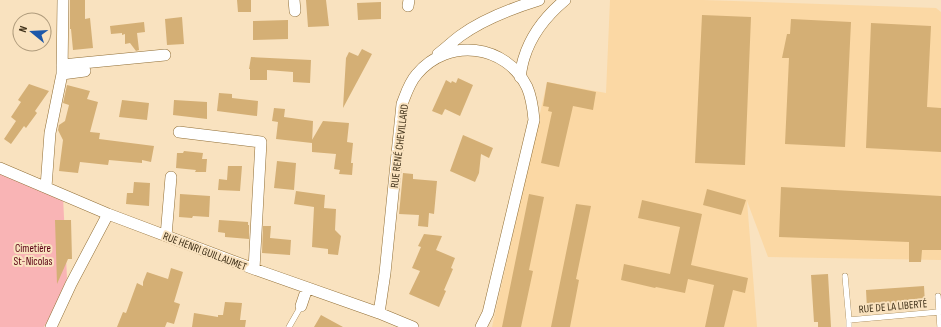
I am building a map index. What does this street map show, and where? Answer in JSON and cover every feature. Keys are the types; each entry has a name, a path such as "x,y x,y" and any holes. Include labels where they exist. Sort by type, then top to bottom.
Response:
{"street":[{"path":"46,188 50,133 62,69 63,0"},
{"path":"428,63 460,36 486,21 524,4 539,0"},
{"path":"520,77 524,58 532,39 542,23 554,9 565,0"},
{"name":"RUE RENÉ CHEVILLARD","path":"379,313 385,273 402,104 407,88 416,74 428,63 443,55 459,50 476,50 492,54 506,62 518,74 527,88 532,104 534,120 488,313 480,327"},
{"path":"62,69 165,55"},
{"path":"62,69 85,71"},
{"path":"178,132 261,142 254,269"},
{"name":"RUE HENRI GUILLAUMET","path":"0,168 108,214 254,269 379,313 413,327"},
{"path":"166,236 171,177"},
{"path":"51,327 71,284 108,214"},
{"path":"301,306 307,288"}],"lane":[{"name":"RUE DE LA LIBERTÉ","path":"845,276 850,327"},
{"path":"938,296 940,327"},
{"path":"289,327 301,306"},
{"name":"RUE DE LA LIBERTÉ","path":"849,320 939,312"}],"shaded area":[{"path":"610,0 703,0 936,8 941,12 941,260 768,257 747,201 757,327 492,327 547,82 606,93"}],"green space":[{"name":"Cimetière St-Nicolas","path":"0,168 63,197 67,278 54,310 44,327 0,327"}],"building":[{"path":"70,0 85,0 85,19 90,18 93,48 73,50 70,29"},
{"path":"237,0 251,0 251,12 238,12"},
{"path":"306,0 326,0 329,26 308,27"},
{"path":"381,2 381,19 358,20 357,3"},
{"path":"702,15 751,17 745,165 695,163"},
{"path":"182,17 184,44 167,45 165,19"},
{"path":"791,19 851,22 845,147 785,144 789,58 782,58 787,34 790,34"},
{"path":"288,20 288,39 253,40 253,21"},
{"path":"144,22 145,32 137,33 139,50 136,51 130,43 125,44 125,34 111,34 110,26"},
{"path":"871,23 931,26 927,107 941,108 941,152 866,148"},
{"path":"362,49 372,54 343,108 346,58 349,52 358,56"},
{"path":"251,57 311,60 310,83 293,82 293,72 267,70 267,80 250,80 249,69"},
{"path":"458,78 473,85 460,116 445,109 442,115 432,111 446,80 451,83 452,81 456,83"},
{"path":"547,82 596,92 593,110 573,106 559,167 541,163 552,112 548,111 549,107 543,106"},
{"path":"29,84 49,91 35,111 37,113 26,128 24,126 11,144 4,139 16,121 11,117 21,102 18,100"},
{"path":"67,85 90,91 87,99 98,102 90,132 100,133 99,139 154,146 151,162 142,160 142,163 109,160 108,165 80,162 78,173 59,171 63,140 58,130 59,125 65,121 69,105 63,103"},
{"path":"219,93 232,94 232,98 258,101 257,116 217,111"},
{"path":"122,100 149,103 147,120 119,117"},
{"path":"174,100 207,102 207,119 173,115"},
{"path":"274,108 285,109 284,117 313,121 312,143 276,139 278,122 272,121"},
{"path":"323,121 349,123 347,142 353,143 351,163 353,163 352,175 339,174 340,170 334,169 336,154 312,152 312,140"},
{"path":"463,135 493,148 489,158 481,154 479,173 475,182 450,171"},
{"path":"184,151 203,153 202,159 207,159 206,172 195,172 196,170 176,168 177,153 183,153"},
{"path":"277,161 296,163 294,190 274,188"},
{"path":"228,166 242,166 240,191 218,190 219,179 227,180"},
{"path":"403,173 413,174 413,179 437,181 434,214 429,213 428,227 418,226 419,215 399,214"},
{"path":"134,182 150,183 149,206 126,204 127,193 133,193"},
{"path":"781,187 941,196 941,250 922,250 921,262 909,262 909,242 779,237"},
{"path":"707,189 746,200 741,215 703,205"},
{"path":"296,191 325,195 324,208 336,209 335,230 341,236 338,255 328,254 328,249 312,247 314,207 294,204"},
{"path":"180,194 210,196 209,217 179,217"},
{"path":"529,194 544,197 529,270 533,271 521,327 502,327"},
{"path":"642,200 702,214 691,265 748,278 745,293 733,290 724,327 705,327 714,285 688,279 685,293 621,280 624,264 670,274 680,227 638,218"},
{"path":"576,204 591,206 576,279 579,280 570,327 551,327"},
{"path":"55,220 71,220 72,259 68,259 57,284"},
{"path":"219,220 248,222 249,239 225,237 225,233 218,232"},
{"path":"263,226 271,226 270,238 291,240 290,255 262,253"},
{"path":"424,234 442,236 436,250 455,258 451,268 453,269 444,290 446,291 439,307 409,294 420,271 412,268 421,247 418,246"},
{"path":"171,268 183,272 174,302 180,304 174,324 167,322 165,327 117,327 123,312 126,313 137,283 143,286 147,272 168,279"},
{"path":"828,274 831,327 818,327 818,322 814,322 811,275"},
{"path":"924,286 925,304 867,309 866,290"},
{"path":"225,302 242,303 240,320 246,320 245,327 192,327 194,313 218,317 218,315 223,315"},
{"path":"321,315 343,327 314,327"}]}
